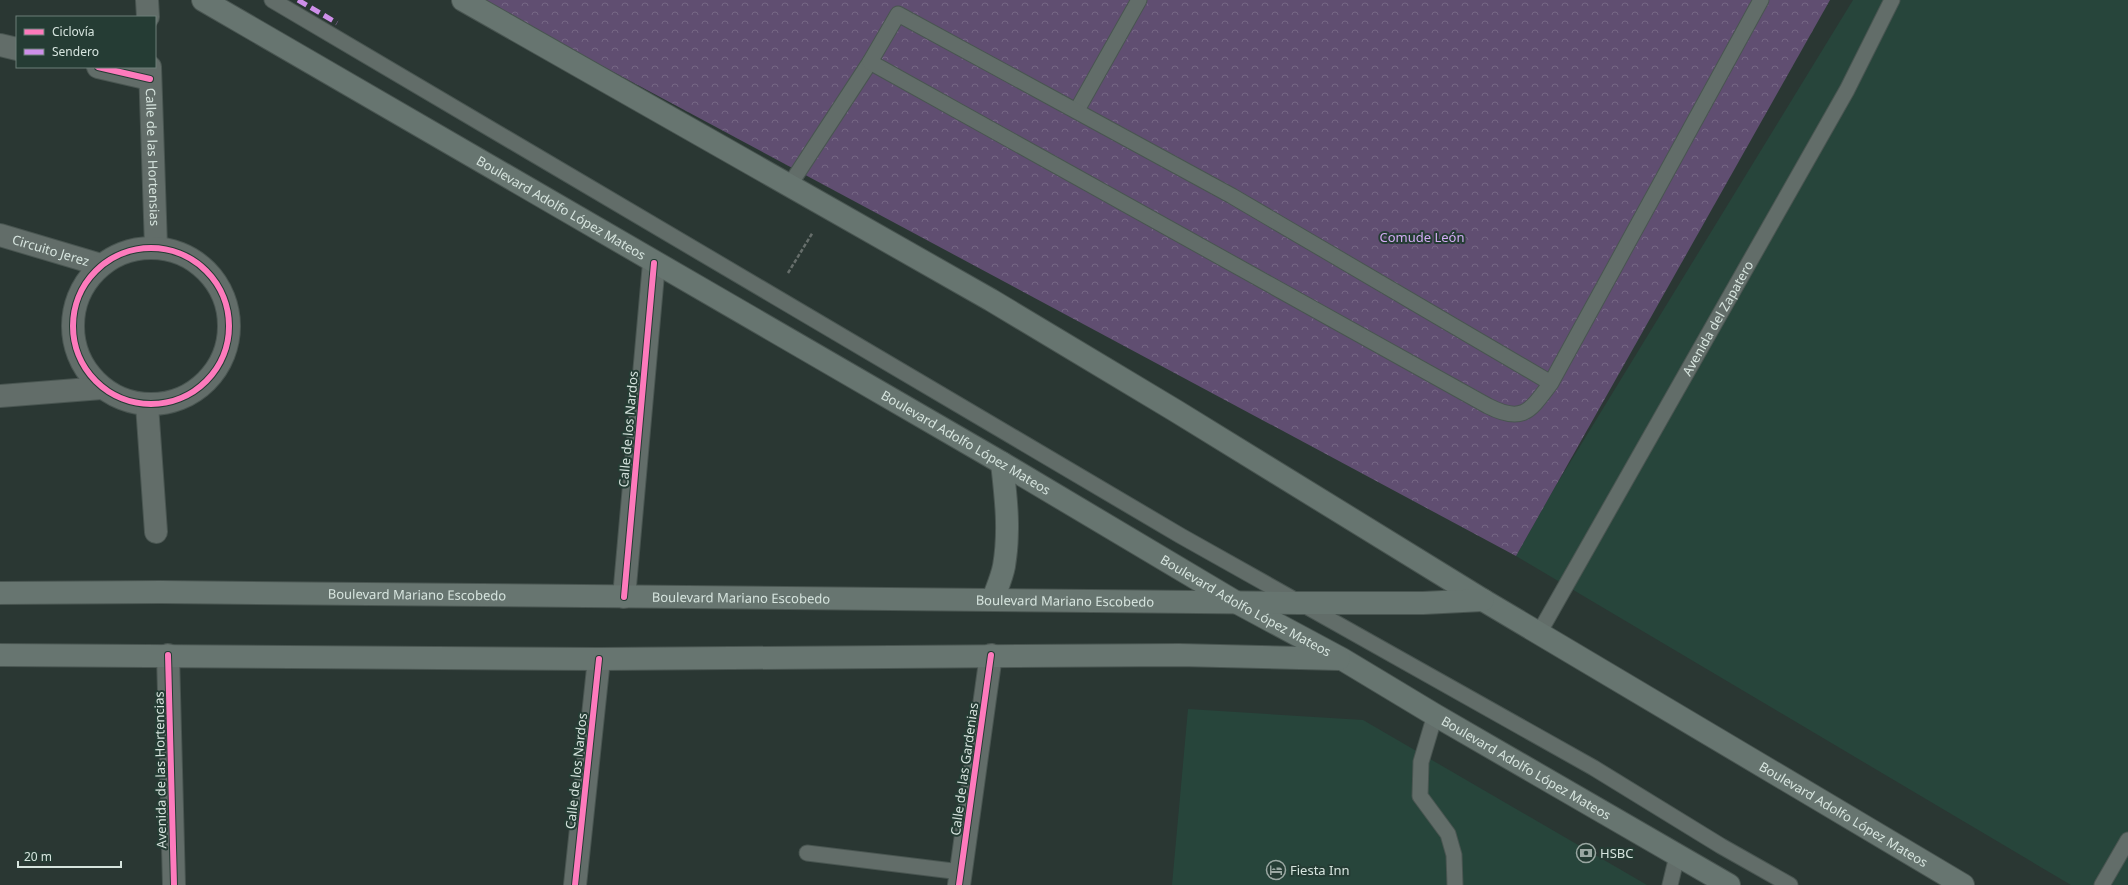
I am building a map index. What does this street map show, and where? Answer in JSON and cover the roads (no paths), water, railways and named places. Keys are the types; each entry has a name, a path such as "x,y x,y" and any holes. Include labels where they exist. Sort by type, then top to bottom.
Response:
{"main road":[{"name":"Boulevard Adolfo López Mateos","path":"203,0 654,263 1002,463 1234,601 1342,659 1435,715 1729,885"},
{"name":"Boulevard Adolfo López Mateos","path":"463,0 991,300 1176,411 1483,600 1963,885"},
{"path":"994,599 1004,568 1007,538 1007,512 1002,463"},
{"name":"Boulevard Mariano Escobedo","path":"0,593 161,592 1423,603 1483,600"},
{"path":"0,655 599,659 990,655 1179,655 1342,659"}],"street":[{"path":"147,0 148,16"},
{"path":"0,45 16,49"},
{"path":"107,68 150,73"},
{"name":"Calle de las Hortensias","path":"150,73 156,247"},
{"name":"Circuito Jerez","path":"0,235 101,265"},
{"path":"156,247 195,260 222,290 231,331 218,370 187,397 147,405 123,400 102,388 80,361 72,327 80,292 101,265 127,251 156,247"},
{"name":"Calle de los Nardos","path":"624,596 654,263"},
{"path":"0,396 102,388"},
{"path":"147,405 156,532"},
{"name":"Avenida de las Hortencias","path":"168,655 174,885"},
{"name":"Calle de las Gardenias","path":"960,878 990,655"},
{"name":"Calle de los Nardos","path":"574,885 599,659"}],"lane":[{"path":"272,0 1181,536 1594,768 1722,846 1790,885"},
{"path":"1076,110 1139,0"},
{"path":"870,62 1501,413 1511,416 1522,414 1535,404 1551,383 1761,0"},
{"name":"Avenida del Zapatero","path":"1539,633 1847,90 1892,0"},
{"path":"789,186 870,62 898,14 1232,196 1551,383"},
{"path":"1435,715 1421,762 1420,796 1448,834 1454,856 1456,885"},
{"path":"2102,885 2128,840"},
{"path":"807,853 960,878"},
{"path":"1670,885 1678,856"}],"place":[{"name":"HSBC","path":"1586,853"},
{"name":"Fiesta Inn","path":"1276,870"}],"park label":[{"name":"Comude León","path":"1422,237"}]}
